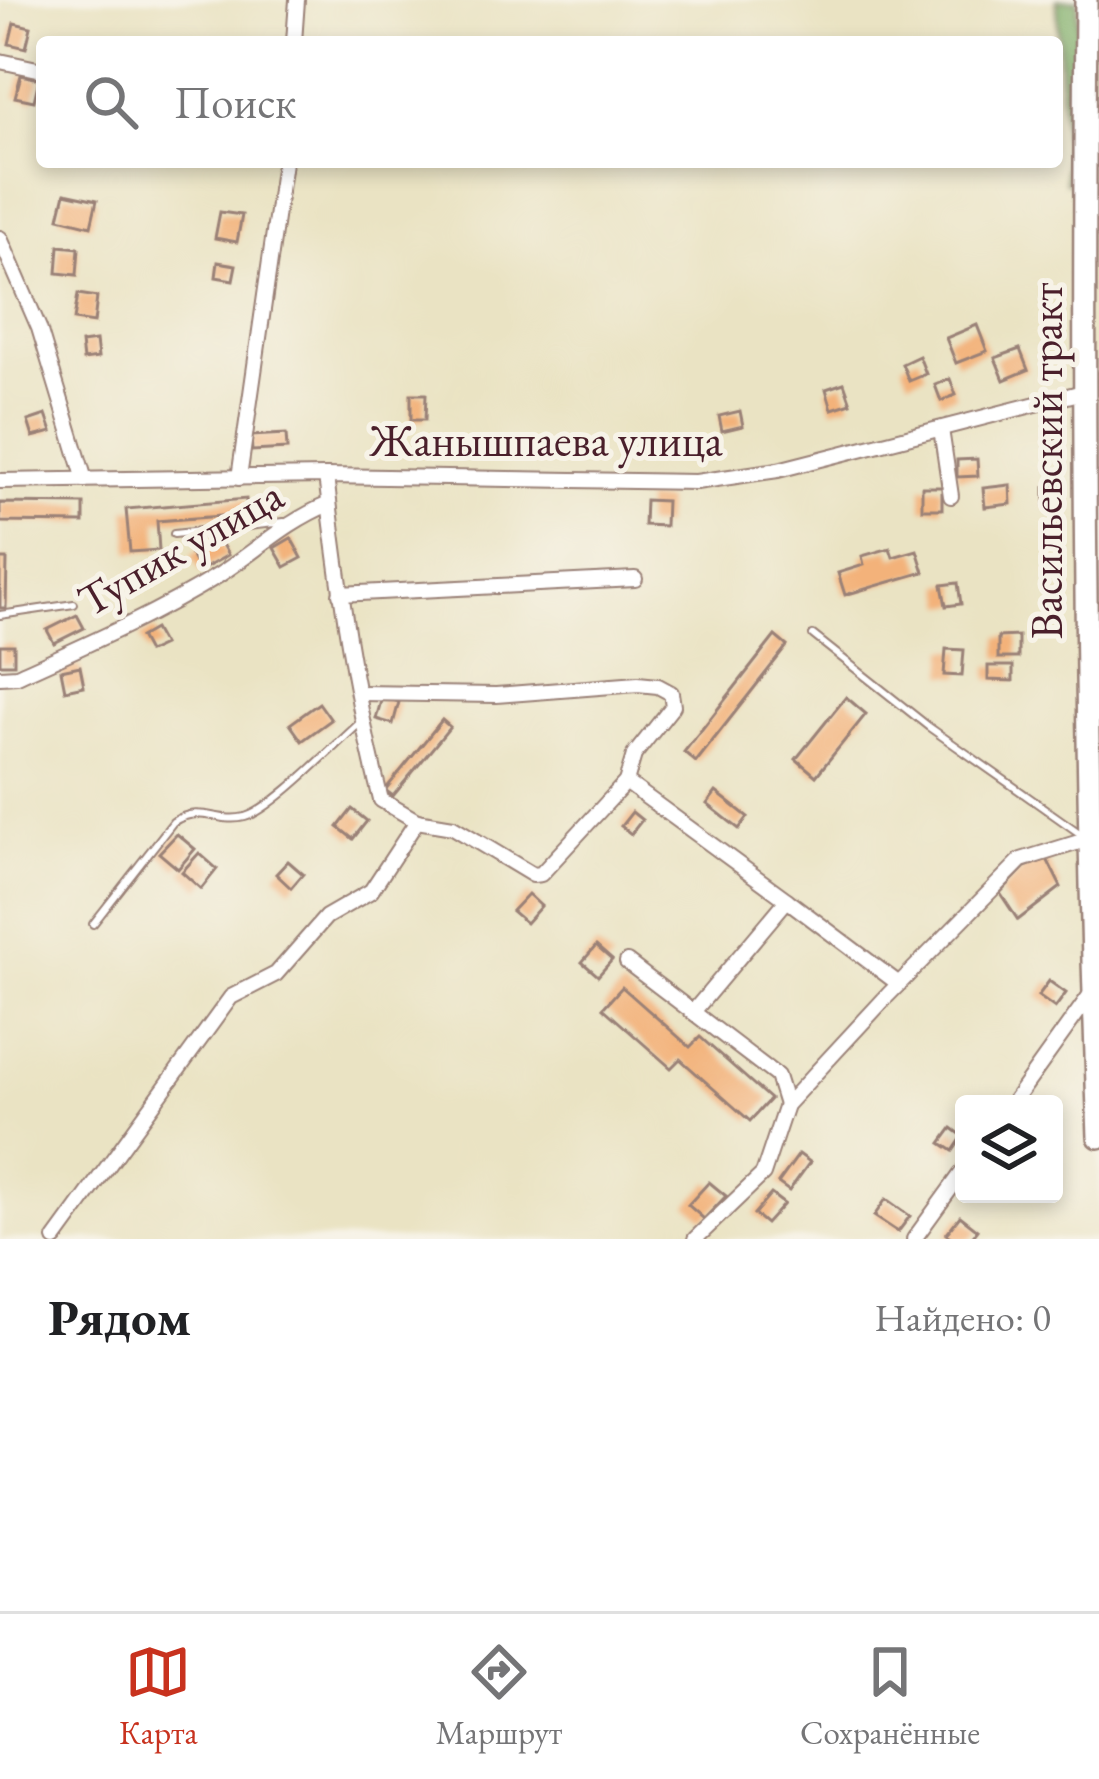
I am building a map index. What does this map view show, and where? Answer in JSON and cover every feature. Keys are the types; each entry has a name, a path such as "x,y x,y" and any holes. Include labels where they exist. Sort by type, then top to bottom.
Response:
{"main road":[{"name":"Васильевский тракт","path":"1090,13 1083,392 1099,1137"}],"street":[{"path":"294,36 297,0"},
{"path":"0,61 36,69"},
{"path":"239,478 283,168"},
{"path":"0,238 39,328 85,480"},
{"name":"Жанышпаева улица","path":"0,481 326,476 696,482 778,470 1083,392"},
{"path":"941,429 950,496"},
{"path":"326,476 361,722 381,800 417,820 453,827 533,875 541,874 626,782 634,755 673,706 671,693 658,686 496,695 360,693"},
{"name":"Тупик улица","path":"0,676 17,676 145,618 221,573 293,521 329,504"},
{"path":"340,594 635,579"},
{"path":"626,782 899,984"},
{"path":"55,1239 231,998 276,974 326,917 371,891 417,820"},
{"path":"695,1239 763,1174 786,1105 899,984 1022,860 1089,839"},
{"path":"693,1012 787,900"},
{"path":"627,962 777,1076 786,1105"},
{"path":"1018,1095 1093,991"},
{"path":"914,1239 955,1182"}],"lane":[{"path":"174,534 293,521"},
{"path":"0,615 74,604"},
{"path":"813,635 929,727 1089,839"},
{"path":"93,924 173,822 187,812 245,817 265,806 361,722"}],"green space":[{"path":"1057,0 1078,0 1077,184 1065,182 1063,36 1059,36"}],"building":[{"path":"14,23 31,27 26,48 9,44"},
{"path":"21,75 36,78 34,101 15,97"},
{"path":"65,193 97,200 91,226 59,218"},
{"path":"220,212 242,215 237,242 215,238"},
{"path":"59,246 79,248 77,275 57,273"},
{"path":"218,262 236,265 233,280 216,277"},
{"path":"78,294 97,297 94,323 74,320"},
{"path":"977,325 987,351 956,363 946,338"},
{"path":"96,341 98,358 83,360 81,343"},
{"path":"1020,349 1028,370 1004,380 995,358"},
{"path":"919,356 926,374 909,381 902,364"},
{"path":"950,379 956,395 941,401 935,385"},
{"path":"844,383 851,403 832,409 826,389"},
{"path":"411,394 426,394 425,420 411,420"},
{"path":"740,411 743,426 722,431 719,416"},
{"path":"46,415 52,432 33,437 28,421"},
{"path":"1058,420 1059,439 1047,439 1046,421"},
{"path":"286,434 287,449 252,451 251,436"},
{"path":"977,459 978,476 957,477 957,460"},
{"path":"1010,485 1011,504 985,507 983,488"},
{"path":"922,487 942,487 942,509 922,509"},
{"path":"1045,487 1060,487 1060,507 1045,507"},
{"path":"246,499 247,514 157,521 159,550 130,552 126,509"},
{"path":"645,500 666,501 665,526 644,525"},
{"path":"0,503 84,504 84,523 0,522"},
{"path":"291,538 302,558 285,567 274,548"},
{"path":"219,539 228,555 200,571 191,555"},
{"path":"890,548 893,557 917,550 924,572 845,595 838,573 864,565 862,556"},
{"path":"0,559 7,559 6,608 0,608"},
{"path":"958,583 961,604 946,606 942,585"},
{"path":"77,615 84,628 54,643 47,630"},
{"path":"154,629 163,645 148,652 140,637"},
{"path":"775,636 787,646 696,762 684,752"},
{"path":"1018,636 1018,658 998,658 998,637"},
{"path":"0,645 14,645 14,664 0,664"},
{"path":"946,649 964,650 962,676 944,675"},
{"path":"80,666 84,686 65,690 61,670"},
{"path":"988,666 1013,666 1013,681 988,680"},
{"path":"382,697 399,702 393,724 376,719"},
{"path":"846,697 866,714 816,776 796,759"},
{"path":"319,703 331,720 302,741 290,724"},
{"path":"442,720 450,727 393,796 385,790"},
{"path":"716,792 748,817 739,829 707,804"},
{"path":"352,809 367,821 353,839 338,827"},
{"path":"632,812 642,820 631,834 621,826"},
{"path":"177,834 195,849 178,869 159,853"},
{"path":"199,853 217,869 201,889 182,872"},
{"path":"1047,859 1061,887 1018,920 1000,893 1025,867"},
{"path":"288,861 303,874 291,888 276,874"},
{"path":"528,894 541,906 526,923 512,911"},
{"path":"596,946 612,960 598,976 582,962"},
{"path":"1049,981 1066,993 1055,1008 1038,996"},
{"path":"622,987 690,1047 700,1037 770,1099 750,1121 680,1059 671,1068 603,1008"},
{"path":"952,1128 955,1130 953,1151 941,1143"},
{"path":"799,1154 810,1162 789,1191 778,1183"},
{"path":"709,1182 726,1196 704,1219 688,1205"},
{"path":"771,1194 784,1204 766,1224 754,1214"},
{"path":"886,1199 910,1216 898,1232 874,1216"},
{"path":"960,1216 978,1230 971,1239 946,1234"}]}
